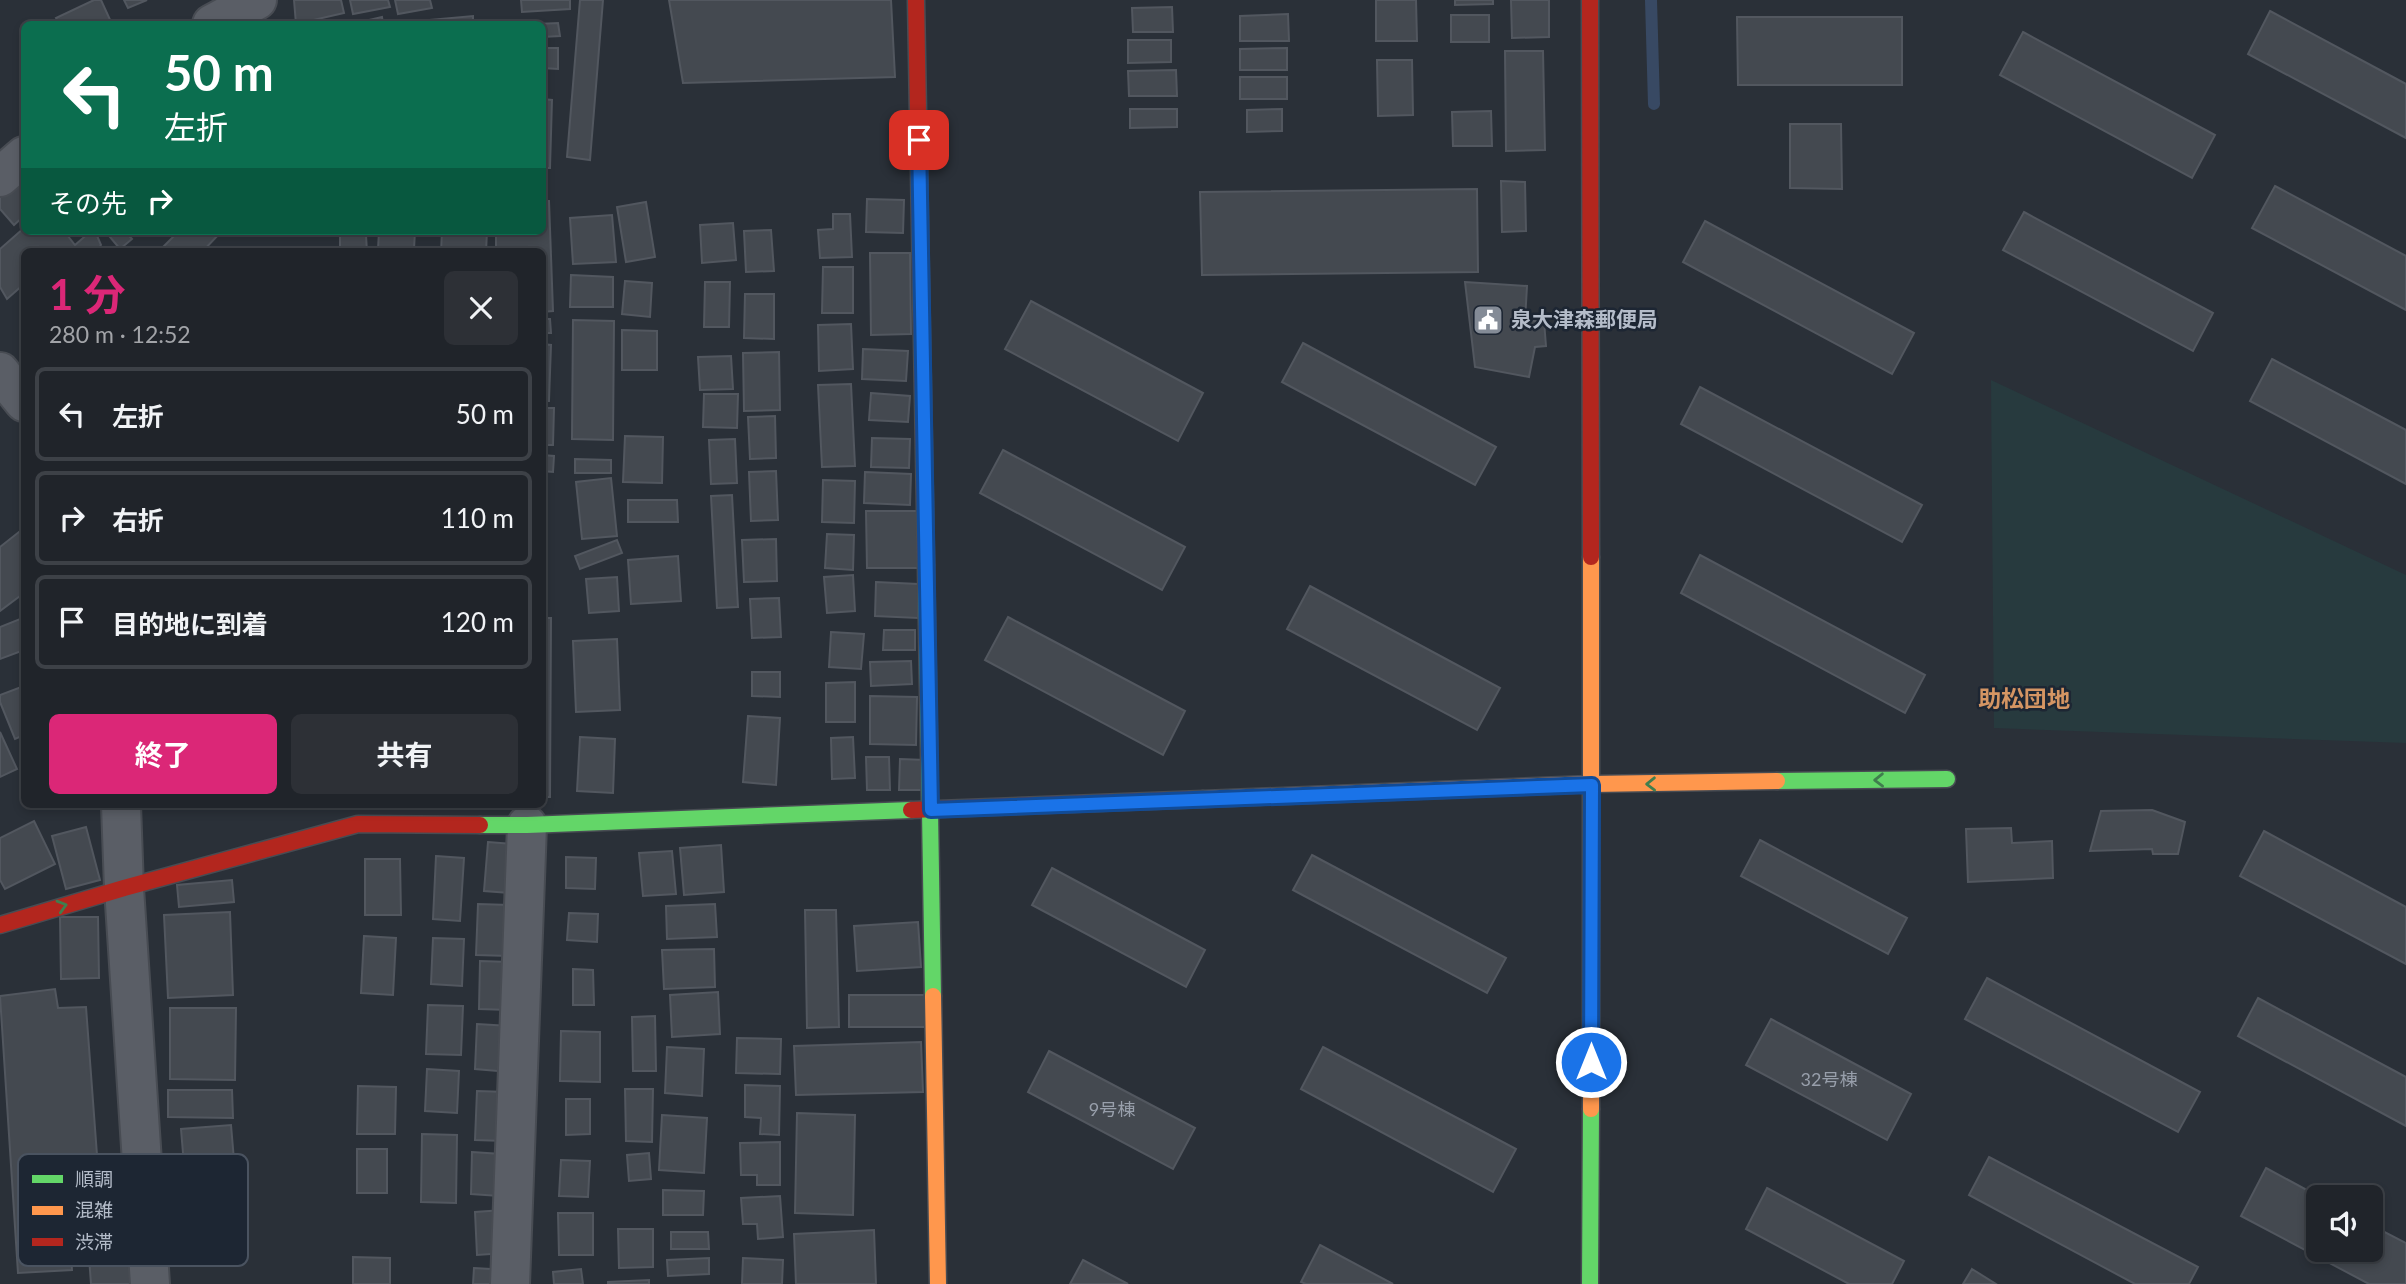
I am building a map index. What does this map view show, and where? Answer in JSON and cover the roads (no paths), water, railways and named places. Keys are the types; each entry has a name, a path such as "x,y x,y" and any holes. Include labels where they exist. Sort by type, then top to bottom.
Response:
{"street":[{"path":"218,21 257,0"},
{"path":"916,0 938,1284"},
{"path":"1590,0 1590,1284"},
{"path":"0,177 21,159"},
{"path":"0,372 21,398"},
{"path":"0,925 358,824 527,825 1592,785 1947,779"},
{"path":"121,808 141,1154"},
{"path":"510,1284 527,825"},
{"path":"149,1266 150,1284"}],"waterway":[{"path":"1651,0 1654,104"}],"place":[{"name":"泉大津森郵便局","path":"1488,320"}],"district":[{"name":"助松団地","path":"2024,699"}]}
